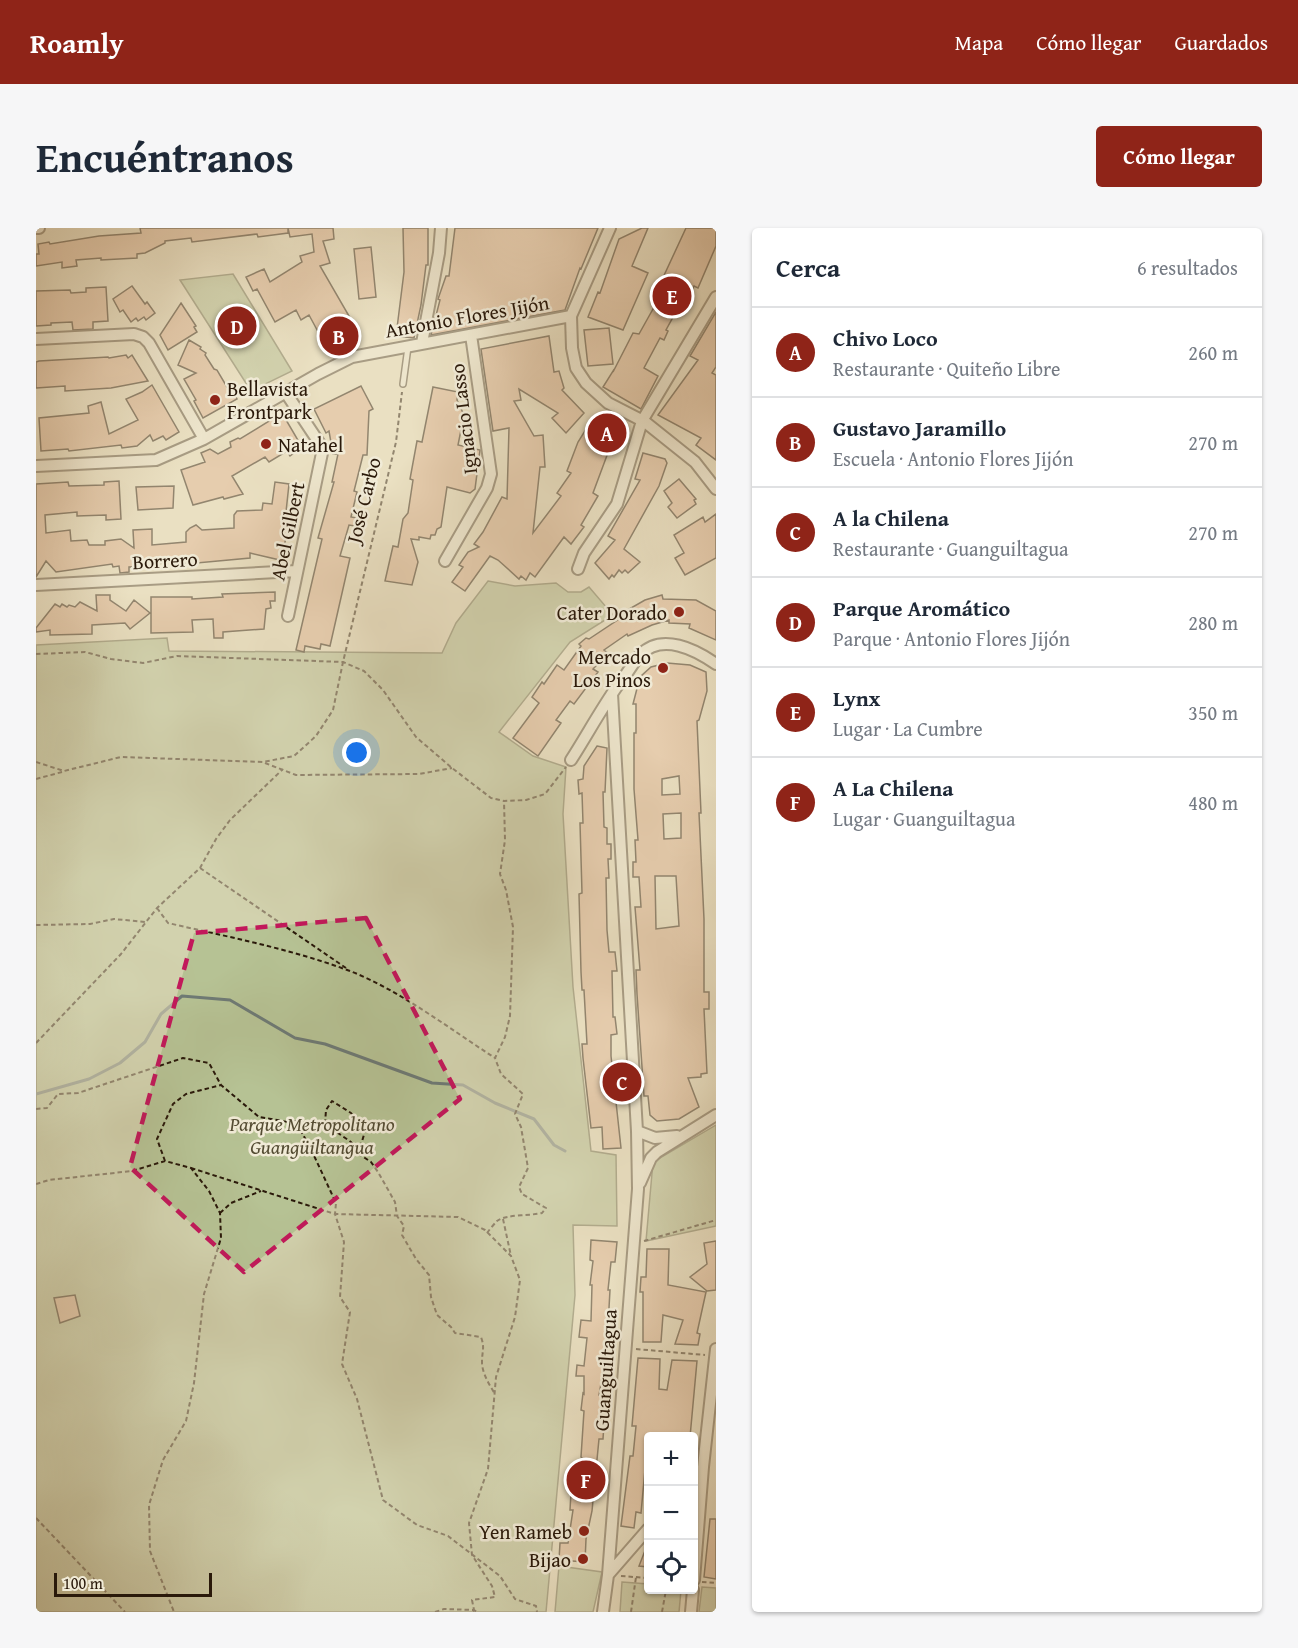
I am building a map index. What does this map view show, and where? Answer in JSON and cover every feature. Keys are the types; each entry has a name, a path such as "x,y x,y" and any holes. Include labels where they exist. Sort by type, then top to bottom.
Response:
{"street":[{"path":"422,343 441,241 441,228"},
{"path":"610,228 571,316 572,348 576,368 596,393 608,403 642,421 695,462 716,489"},
{"path":"578,569 584,553 615,509 642,421 716,297"},
{"name":"Antonio Flores Jijón","path":"36,466 148,461 161,458 204,439 352,357 571,316"},
{"path":"36,339 134,334 143,337 149,343 204,439"},
{"name":"Ignacio Lasso","path":"445,561 487,488 491,474 471,335"},
{"name":"Abel Gilbert","path":"286,393 320,444 322,453 288,616"},
{"name":"Borrero","path":"36,585 296,571"},
{"path":"571,760 612,694 642,653 665,644 682,645 701,653 716,664"},
{"name":"Guanguiltagua","path":"603,1612 610,1575 638,1189 637,1131 612,694"},
{"path":"638,1189 651,1158 657,1152 716,1115"},
{"path":"637,1131 655,1138 682,1136"},
{"path":"698,1540 713,1352"},
{"path":"698,1473 702,1469"},
{"path":"610,1575 644,1534"},
{"path":"691,1612 694,1594"}],"lane":[{"path":"403,384 408,345"}],"path":[{"name":"José Carbo","path":"263,762 294,756 316,736 333,710 396,442 403,384"},
{"path":"36,654 86,651 111,659 143,663 177,656 343,662 364,671 383,690 416,737 491,798 504,801 526,800 545,794 571,760"},
{"path":"36,779 121,757 263,762 296,775 419,774 452,768"},
{"path":"36,762 64,771"},
{"path":"36,1043 121,954 157,908 200,868 216,839 230,820 283,770"},
{"path":"495,1058 505,1037 510,1016 513,927 506,890 500,874 505,840 504,801"},
{"path":"200,868 350,971"},
{"path":"157,908 168,923 285,950 350,971 384,987 495,1058 501,1074 523,1094 515,1114 521,1127 528,1168 519,1187 522,1194 546,1208 542,1213 498,1221 488,1233"},
{"path":"36,925 90,924 114,919 146,922"},
{"path":"36,1109 47,1108 58,1094 78,1093 183,1058 209,1064 221,1085 259,1117 325,1124 351,1142 375,1167 395,1202 397,1216 404,1226 402,1235 416,1259 429,1275 431,1297 437,1315 451,1327 454,1333 480,1337 484,1347 482,1362 484,1375 495,1394"},
{"path":"165,1161 158,1139 173,1104 186,1094 221,1085"},
{"path":"325,1124 326,1110 332,1101 351,1113 365,1131 361,1145 363,1157"},
{"path":"295,1121 336,1203 335,1214 344,1242 340,1297 350,1312 342,1364 357,1399 383,1500 417,1525 448,1536 500,1576 515,1599 536,1606 537,1612"},
{"path":"36,1184 49,1180 132,1171 165,1161 335,1214 458,1217 488,1233 511,1256"},
{"path":"174,1612 150,1551 149,1505 162,1460 186,1421 194,1383 204,1294 221,1238 220,1214 208,1191 191,1168"},
{"path":"220,1214 231,1203 261,1191"},
{"path":"435,1612 444,1609 474,1611 472,1600 495,1597 492,1586 472,1555 469,1522 488,1469 496,1377 515,1317 520,1280 511,1256 503,1219"},
{"path":"637,1242 716,1220"},
{"path":"629,1349 713,1352"},
{"path":"36,1518 125,1612"},
{"path":"610,1575 644,1578"},
{"path":"631,1612 636,1577"},
{"path":"698,1584 716,1584"},
{"path":"662,1612 665,1594"}],"highlighted area":[{"path":"366,918 460,1099 244,1272 130,1167 194,933"}],"green space":[{"path":"233,274 292,371 251,391 180,280"},
{"name":"Parque Metropolitano Guangüiltangua","path":"488,581 515,586 556,583 568,592 581,592 589,587 613,615 570,642 499,732 533,756 566,767 563,814 573,987 591,1151 616,1155 617,1226 573,1225 575,1295 546,1612 36,1612 36,645 167,638 169,651 442,653 456,623"},
{"path":"716,1125 716,1226 646,1241 653,1162"},
{"path":"559,1566 602,1572 593,1612 555,1612"},
{"path":"622,1582 644,1584 644,1594 681,1594 679,1612 620,1612"},
{"path":"702,1587 716,1588 716,1612 699,1612"}],"building":[{"path":"140,228 288,228 288,233 258,237 257,234 192,242 191,238 165,241 145,253 137,254 137,258 76,260 77,266 62,268 62,262 36,266 36,254 39,254 38,244 141,233"},
{"path":"288,228 333,228 334,239 323,241 330,263 320,266 360,335 329,352 309,315 301,320 296,310 275,322 257,289 253,291 246,277 264,269 270,282 302,262 300,256 314,252 312,234 290,237"},
{"path":"403,228 428,228 428,265 426,265 414,338 396,336 404,272"},
{"path":"455,228 598,228 565,310 431,335 440,300 438,299 446,276 449,276"},
{"path":"642,228 648,228 632,266 648,273 623,330 588,317 598,292 600,293 619,239"},
{"path":"686,228 716,228 716,246 698,288 694,286 686,303 683,302 679,311 677,310 666,330 668,331 664,340 660,338 644,368 658,376 641,409 603,387 633,333 639,334 658,300 654,297"},
{"path":"371,247 376,297 359,299 354,249"},
{"path":"132,286 155,313 146,320 144,317 138,321 136,318 131,322 123,310 120,312 113,299"},
{"path":"106,287 108,321 93,322 93,329 73,330 72,322 36,326 36,291 70,290 71,293 86,292 86,288"},
{"path":"181,303 196,326 194,327 197,332 168,350 160,335"},
{"path":"716,312 716,367 712,373 716,375 716,460 696,445 701,438 658,415 698,360 690,356"},
{"path":"609,328 613,364 588,366 584,330"},
{"path":"549,336 554,372 559,371 564,388 562,390 584,413 566,433 552,418 558,413 519,389 521,400 514,401 534,436 543,435 545,467 540,467 533,533 561,496 557,493 571,473 567,471 578,442 593,418 616,430 611,450 609,450 593,493 598,496 581,525 584,527 571,544 564,537 535,577 530,573 526,580 521,576 519,579 498,560 490,556 465,591 452,582 463,567 459,565 468,552 479,547 474,544 502,497 507,499 509,428 493,431 481,349"},
{"path":"189,340 206,353 214,369 217,370 227,387 230,386 237,399 203,418 184,379 196,373 178,365"},
{"path":"126,355 128,358 132,355 148,381 111,388 65,391 65,386 36,388 36,362"},
{"path":"152,385 179,432 166,440 163,436 153,441 150,435 137,446 122,448 121,445 69,451 68,449 41,451 39,418 89,413 88,406 101,402 109,434 138,420 126,399"},
{"path":"361,386 373,409 369,411 367,455 363,455 354,491 357,492 351,517 357,518 355,526 349,525 340,556 350,558 330,646 321,644 320,649 305,646 304,652 296,650 322,539 318,538 334,482 332,482 338,454 333,454 329,431 326,433 314,409"},
{"path":"433,387 458,392 457,400 464,415 458,445 480,450 475,489 470,493 447,487 441,527 437,529 435,535 431,535 430,539 419,537 419,540 411,539 418,562 412,585 385,581 393,546 398,547 403,519 408,513 413,480 410,479 417,441 422,442"},
{"path":"282,413 302,447 290,456 287,451 269,462 265,457 232,476 243,494 193,505 181,470 205,462 201,453 210,449 218,454 231,447 230,442 240,439"},
{"path":"643,453 665,459 667,463 659,486 624,549 640,562 628,573 625,570 622,573 619,570 614,577 612,575 609,579 595,563 615,540 608,536 640,480 635,479"},
{"path":"679,479 696,499 694,500 696,504 677,518 668,507 672,503 664,491"},
{"path":"119,481 121,519 106,520 106,515 77,516 77,512 45,515 46,533 70,530 71,541 87,540 89,545 105,545 105,541 121,539 134,548 133,530 152,529 152,545 186,542 186,532 196,525 202,530 234,528 234,515 237,511 262,510 263,503 272,504 275,482 289,484 286,512 289,512 288,531 280,560 250,553 250,558 186,564 186,561 153,564 153,566 129,567 129,572 120,573 119,566 113,567 112,564 56,572 46,561 36,577 36,484 68,482 69,486 104,485 104,482"},
{"path":"174,486 173,508 138,510 136,487"},
{"path":"716,514 716,558 685,575 675,558 684,553 674,535 703,517 705,522"},
{"path":"275,592 275,601 270,601 271,608 266,609 264,629 223,632 223,638 214,638 213,619 192,620 193,632 151,633 151,597 192,597 192,599 223,597 222,594"},
{"path":"96,595 110,595 110,600 126,611 134,600 150,613 130,629 125,623 92,625 92,634 50,635 50,630 36,632 36,628 55,604 60,607 62,604 75,607 80,602 97,611"},
{"path":"662,595 663,599 696,600 716,611 716,640 689,628 690,624 669,623 669,620 628,636 627,634 604,650 608,653 593,669 598,672 574,704 570,701 556,720 561,723 538,756 513,738 539,703 532,697 557,665 564,670 581,646 579,644 586,638 589,639 619,619 617,616 645,600"},
{"path":"667,663 690,665 706,672 707,691 697,721 704,919 704,992 709,992 709,1009 704,1009 707,1073 701,1074 701,1077 688,1078 699,1107 679,1119 657,1121 650,1115 648,1096 644,1096 637,994 636,970 640,970 635,907 641,907 639,877 633,877 633,862 636,862 635,840 638,840 634,789 636,704 633,704 640,677 651,667","holes":["679,776 680,794 662,795 662,779","681,813 681,838 664,839 663,814","655,876 676,876 679,926 656,929"]},
{"path":"597,746 607,748 605,792 603,792 604,827 607,828 607,844 611,844 611,859 608,859 609,878 606,878 607,930 609,952 615,952 617,971 612,971 613,1017 615,1017 617,1034 611,1035 611,1056 621,1148 603,1149 602,1127 591,1128 583,1058 582,1044 587,1044 581,972 579,894 582,893 580,823 583,823 582,793 579,794 578,780 583,779 584,766"},
{"path":"591,1240 617,1242 615,1262 611,1262 608,1290 610,1290 606,1342 612,1342 610,1364 607,1364 606,1378 602,1378 599,1395 603,1395 601,1422 604,1423 603,1439 599,1439 585,1562 559,1560 560,1543 568,1543 573,1510 570,1510 571,1493 577,1493 579,1469 594,1470 581,1457 584,1376 576,1376 577,1365 584,1366 587,1338 579,1337 581,1320 591,1321 592,1285 590,1285 593,1261 590,1260"},
{"path":"716,1241 716,1290 707,1291 690,1277 707,1264 704,1243"},
{"path":"647,1249 669,1249 668,1285 706,1292 697,1333 700,1334 698,1345 675,1344 683,1320 663,1315 661,1342 643,1342 643,1292 640,1292 641,1277 646,1277"},
{"path":"75,1295 80,1316 60,1323 54,1298"},
{"path":"638,1358 660,1359 659,1389 667,1390 672,1360 697,1361 690,1432 644,1432 641,1513 636,1512 634,1528 621,1526 630,1456 633,1456 636,1426 632,1426"},
{"path":"710,1519 716,1519 716,1579 704,1577"},
{"path":"644,1553 644,1567 639,1566"}],"waterway":[{"path":"36,1094 89,1079 120,1063 145,1042 161,1014 182,996 230,1000 295,1038 325,1044 432,1083 463,1085 495,1103 534,1119 554,1145 565,1151"}],"place":[{"name":"Lynx","path":"672,296"},
{"name":"Parque Aromático","path":"237,326"},
{"name":"Gustavo Jaramillo","path":"339,336"},
{"name":"Bellavista Frontpark","path":"215,400"},
{"name":"Chivo Loco","path":"607,433"},
{"name":"Natahel","path":"266,444"},
{"name":"Cater Dorado","path":"679,612"},
{"name":"Mercado Los Pinos","path":"663,668"},
{"name":"A la Chilena","path":"622,1082"},
{"name":"A La Chilena","path":"586,1480"},
{"name":"Yen Rameb","path":"584,1531"},
{"name":"Bijao","path":"583,1559"}]}
